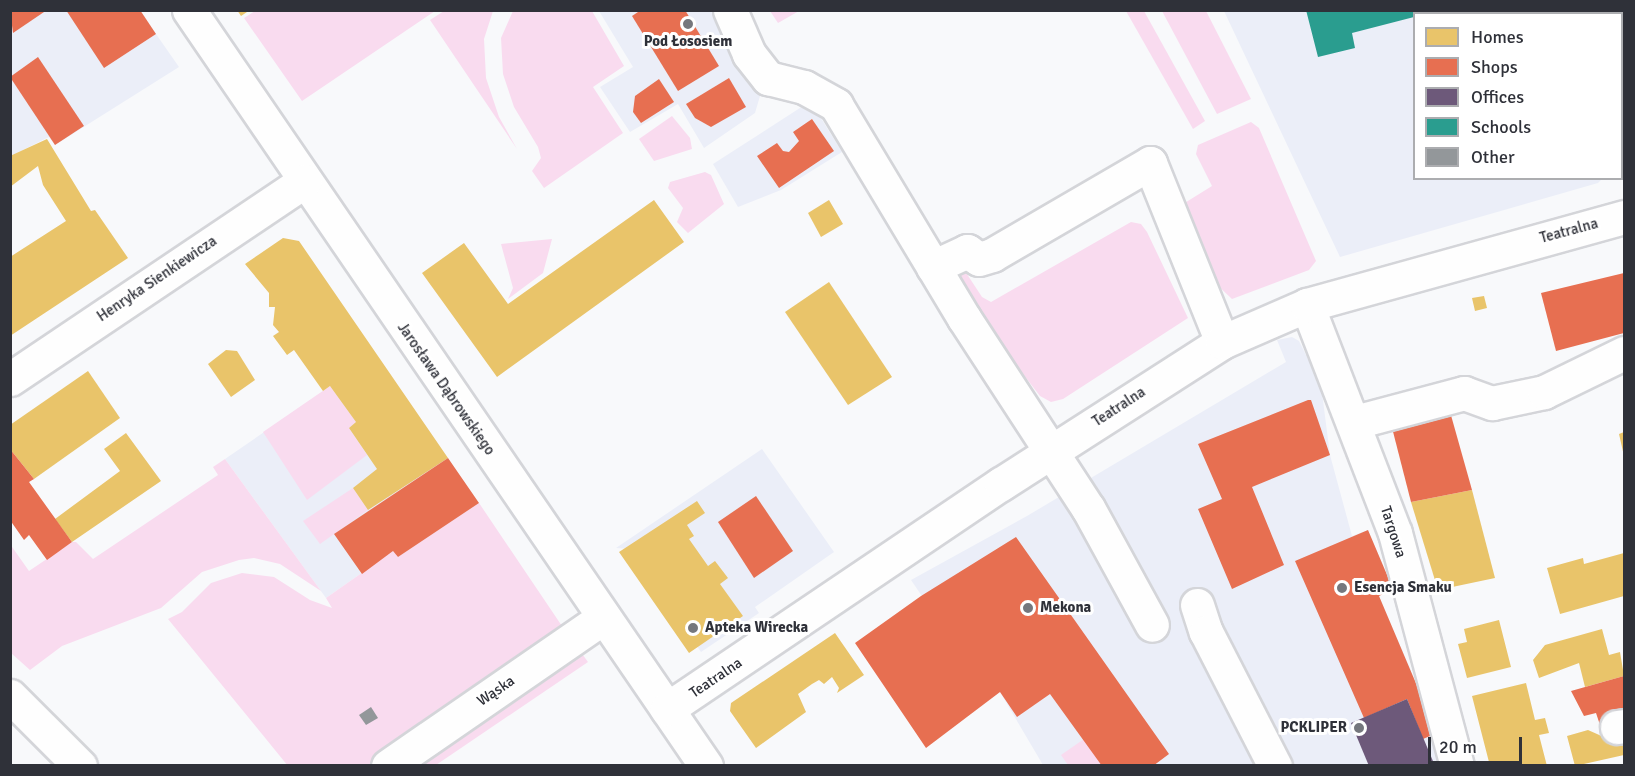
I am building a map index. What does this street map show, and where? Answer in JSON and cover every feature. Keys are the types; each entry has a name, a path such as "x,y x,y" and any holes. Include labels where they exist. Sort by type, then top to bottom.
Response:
{"street":[{"name":"Jarosława Dąbrowskiego","path":"189,10 706,765"},
{"path":"730,10 749,54 768,78 804,87 836,105 933,267 1049,452 1088,508 1152,625"},
{"path":"933,267 967,251 979,259 992,255 1150,163 1221,342"},
{"name":"Henryka Sienkiewicza","path":"10,379 305,181"},
{"name":"Teatralna","path":"667,709 1049,452 1221,342 1307,305 1624,217"},
{"name":"Targowa","path":"1307,305 1355,422 1395,533 1457,765"},
{"path":"1355,422 1464,393 1492,403 1544,392 1624,353"},
{"path":"1197,605 1206,632 1275,765"},
{"name":"Wąska","path":"388,765 604,617"},
{"path":"10,696 80,765"}],"shaded area":[{"path":"11,11 140,11 179,67 55,145 49,137 11,156"},
{"path":"255,11 435,11 302,101 244,18"},
{"path":"444,11 493,11 484,39 486,78 499,117 517,149 430,20"},
{"path":"513,11 592,11 624,66 593,87 623,133 544,188 532,171 541,158 538,147 514,107 503,74 501,38"},
{"path":"599,11 715,11 760,96 755,113 704,148 678,104 630,132 600,87 633,67"},
{"path":"770,11 799,11 778,23"},
{"path":"1126,11 1144,11 1205,121 1193,129"},
{"path":"1162,11 1206,11 1251,99 1217,114"},
{"path":"1224,11 1582,11 1413,12 1413,180 1601,180 1598,183 1340,257"},
{"path":"803,106 819,115 842,152 781,190 738,207 713,164"},
{"path":"672,116 690,138 692,149 654,161 639,139"},
{"path":"1251,122 1259,128 1316,261 1309,270 1232,299 1212,280 1183,204 1212,186 1196,154 1198,145"},
{"path":"705,172 711,175 724,204 688,233 677,222 683,208 668,188 670,182"},
{"path":"1131,222 1141,224 1147,232 1188,318 1063,399 1051,402 1040,396 981,320 952,271 961,265 982,297 991,302"},
{"path":"552,239 543,273 508,299 513,288 501,244"},
{"path":"1292,337 1299,341 1321,385 1330,455 1352,536 1368,530 1393,589 1379,596 1421,694 1440,765 1043,765 1000,692 991,698 911,580 1027,516 1286,362 1277,340"},
{"path":"376,355 479,503 398,557 393,551 326,598 225,459"},
{"path":"330,386 356,422 349,428 367,455 307,500 263,432"},
{"path":"762,449 834,552 755,607 759,613 701,652 630,549 616,548"},
{"path":"225,459 321,591 280,564 254,558 239,560 202,572 161,608 62,646 30,670 11,653 10,544 29,571 72,542 76,542 93,559 218,475 213,467"},
{"path":"353,488 368,510 320,544 303,521"},
{"path":"479,503 566,632 370,765 288,766 168,619 182,612 211,583 242,573 274,577 310,600 332,608 326,598 393,551 398,557"},
{"path":"580,651 588,662 436,765 412,766"},
{"path":"1084,739 1102,765 1068,765 1061,755"}],"building: Homes":[{"path":"237,10 250,10 241,16"},
{"path":"47,139 91,211 95,210 128,258 10,336 10,257 66,221 43,185 38,166 10,187 10,156"},
{"path":"654,200 684,242 497,377 422,273 464,243 508,304"},
{"path":"829,200 843,224 821,237 808,213"},
{"path":"283,238 299,241 448,458 368,510 353,488 377,469 349,428 356,422 330,386 323,391 294,350 287,355 273,336 279,332 273,325 275,307 269,307 269,293 245,264"},
{"path":"829,282 892,377 848,405 785,312"},
{"path":"1484,296 1487,308 1475,311 1472,298"},
{"path":"226,350 237,351 255,380 231,397 208,364"},
{"path":"88,371 120,418 34,479 10,449 10,425"},
{"path":"1624,432 1624,456 1619,434"},
{"path":"126,433 161,481 72,542 55,519 120,471 104,449"},
{"path":"1472,490 1495,578 1438,590 1411,502"},
{"path":"697,501 705,513 687,525 694,536 689,539 708,566 715,561 728,578 720,584 743,616 689,653 619,552"},
{"path":"1624,553 1624,596 1560,614 1547,568 1583,558 1584,564"},
{"path":"1499,620 1511,667 1467,678 1458,644 1467,642 1464,629"},
{"path":"1602,629 1609,655 1620,652 1624,676 1585,687 1579,663 1539,678 1533,660 1545,645"},
{"path":"835,633 864,675 837,693 839,688 832,677 824,684 819,680 812,684 798,694 806,712 756,748 730,711 731,703"},
{"path":"1526,683 1535,720 1545,718 1549,733 1539,735 1547,766 1490,766 1472,696"},
{"path":"1588,730 1606,738 1607,742 1624,737 1624,755 1575,766 1567,736"}],"building: Shops":[{"path":"10,10 47,10 13,33"},
{"path":"66,10 140,10 156,34 104,68"},
{"path":"641,10 685,10 719,66 678,91 632,16"},
{"path":"38,57 84,126 55,145 10,77"},
{"path":"729,78 746,107 711,127 695,118 686,104"},
{"path":"659,79 674,102 641,123 633,112 635,96"},
{"path":"812,119 834,151 779,188 757,156 777,143 783,151 789,152 799,141 793,132"},
{"path":"1624,273 1624,333 1556,351 1541,293"},
{"path":"1311,400 1330,455 1252,487 1284,565 1232,589 1198,509 1222,499 1198,444"},
{"path":"1447,401 1472,490 1411,502 1389,416"},
{"path":"10,449 34,479 29,482 72,542 47,560 29,535 24,540 10,520"},
{"path":"448,458 479,503 398,557 393,551 362,574 334,534"},
{"path":"756,496 793,551 754,578 718,522"},
{"path":"1368,530 1393,589 1379,596 1437,733 1423,739 1407,699 1364,718 1295,561"},
{"path":"1016,537 1169,754 1153,766 1102,766 1050,694 1017,717 1000,692 926,748 855,643 921,596"},
{"path":"1624,676 1624,718 1600,725 1596,713 1584,716 1571,691"}],"building: Offices":[{"path":"1407,699 1435,766 1369,766 1351,723"}],"building: Schools":[{"path":"1306,10 1437,10 1413,12 1413,17 1352,33 1355,48 1318,57"},
{"path":"1483,10 1501,10 1495,12 1484,12"}],"building: Other":[{"path":"371,707 378,718 366,725 359,715"}],"place":[{"name":"Pod Łososiem","path":"688,24"},
{"name":"Esencja Smaku","path":"1342,588"},
{"name":"Mekona","path":"1028,608"},
{"name":"Apteka Wirecka","path":"693,628"},
{"name":"PCKLIPER","path":"1359,728"}]}
